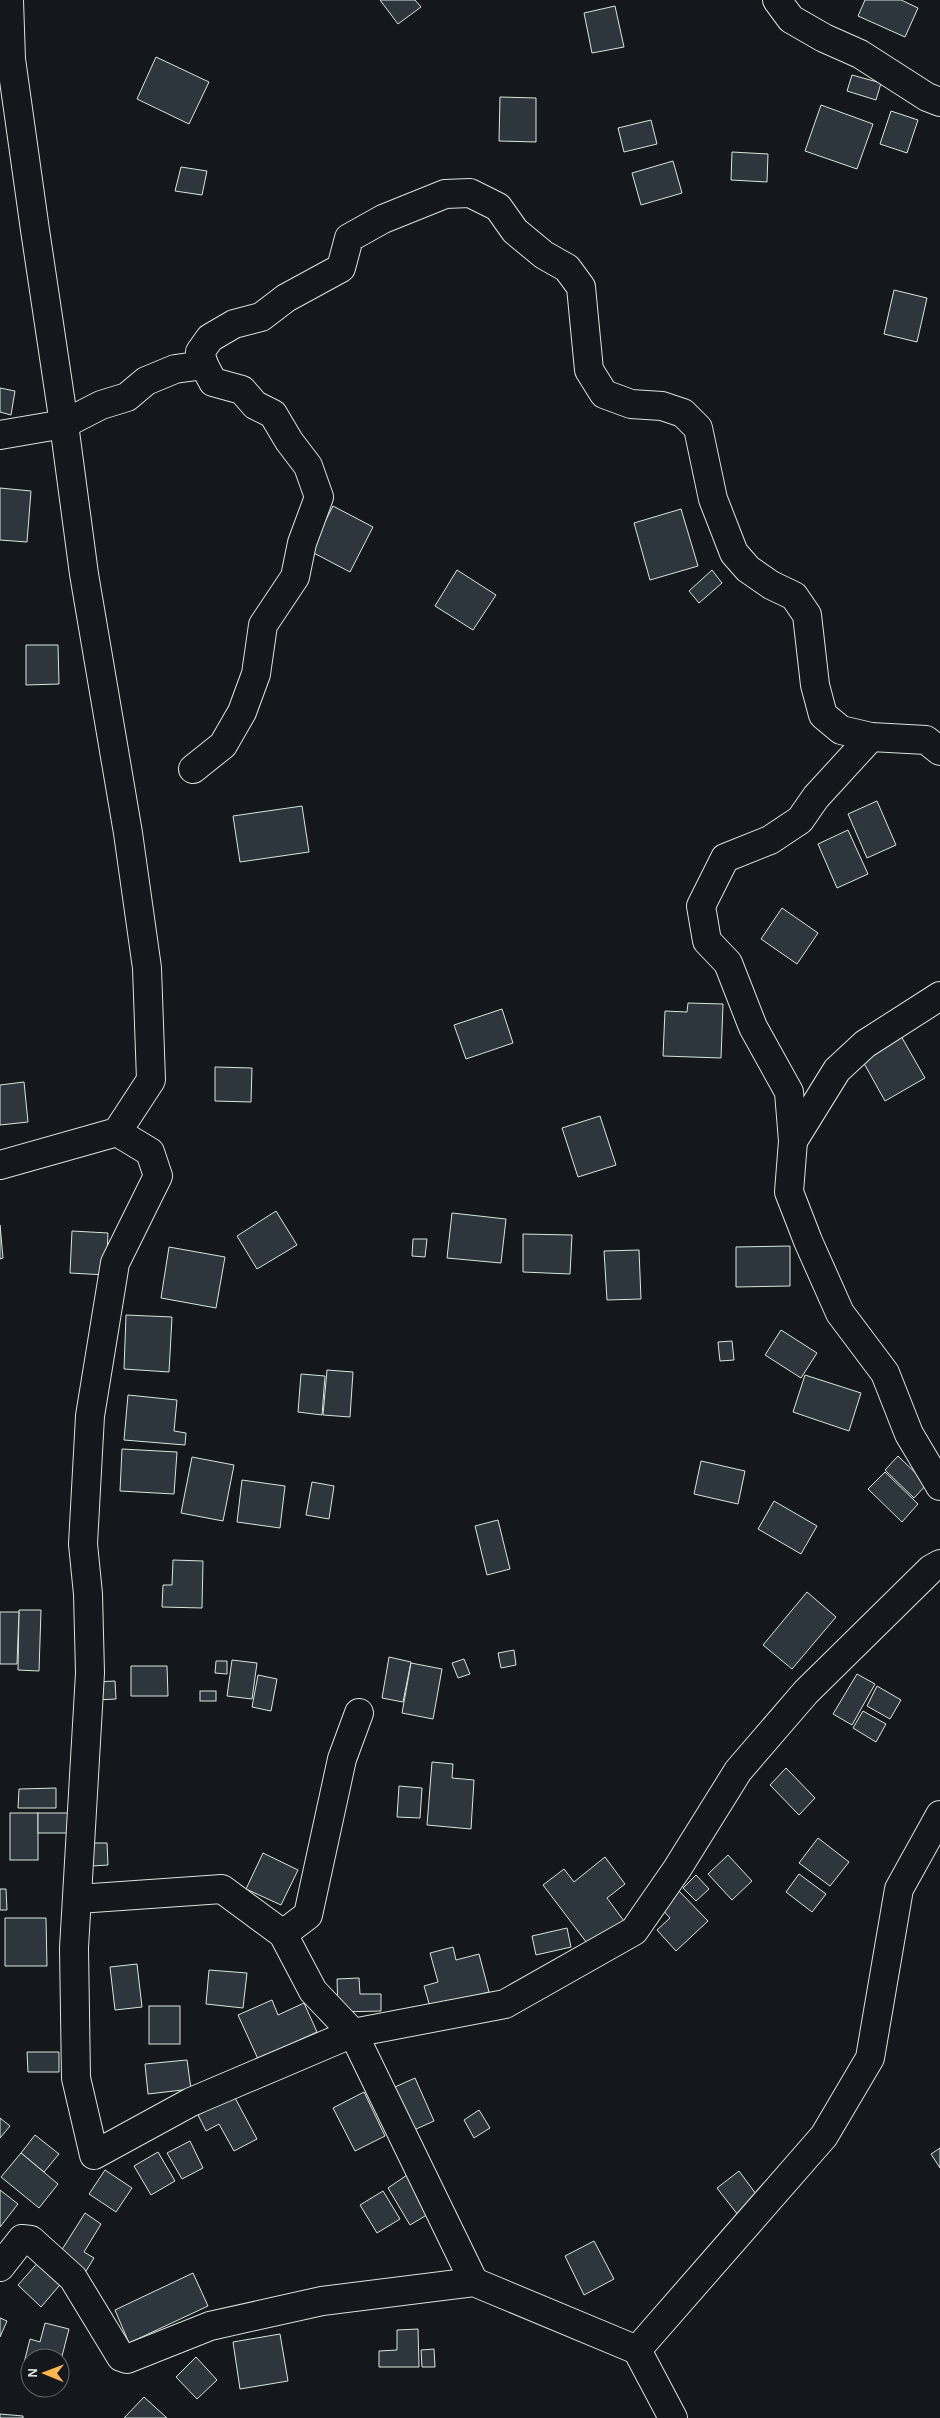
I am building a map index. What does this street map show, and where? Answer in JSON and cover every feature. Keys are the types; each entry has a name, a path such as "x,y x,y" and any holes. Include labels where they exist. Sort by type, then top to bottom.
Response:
{"street":[{"path":"0,1165 118,1132 151,1080 147,968 128,833 84,574 11,59 10,0"},
{"path":"777,0 791,19 824,38 860,54 927,97 940,102"},
{"path":"194,769 223,745 242,712 256,674 263,625 295,578 302,543 319,497 308,466 289,441 273,414 255,405 242,390 213,382 200,352 210,338 234,324 261,318 286,298 341,268 349,238 383,219 445,194 470,193 498,207 515,231 544,255 567,268 581,287 589,370 604,394 631,404 662,406 683,413 698,428 713,499 734,553 748,569 771,585 794,596 807,615 815,685 823,715 842,730 871,737 926,740 940,751"},
{"path":"0,435 64,424 101,405 127,397 146,381 175,369 204,365"},
{"path":"871,737 816,797 800,820 770,840 725,858 702,906 707,941 728,963 753,1027 789,1092 793,1141 789,1192 808,1241 840,1313 885,1373 909,1434 940,1486"},
{"path":"793,1141 837,1070 865,1044 940,996"},
{"path":"118,1132 150,1152 158,1176 115,1263 90,1416 83,1544 88,1594 90,1672 74,1948 76,2078 94,2155 191,2102 353,2033 505,2004 634,1931 677,1869 738,1770 806,1692 931,1568 940,1564"},
{"path":"283,1934 308,1915 342,1759 358,1713"},
{"path":"636,2350 824,2136 870,2058 900,1889 940,1815"},
{"path":"78,1898 222,1889 283,1934 313,1990 353,2033 474,2282"},
{"path":"0,2267 22,2239 32,2240 73,2278 120,2357 127,2359 210,2326 322,2300 474,2282 636,2350 673,2418"}],"building":[{"path":"380,0 415,0 421,7 398,24"},
{"path":"865,0 901,0 918,8 905,37 858,16"},
{"path":"615,6 624,47 592,53 584,13"},
{"path":"156,57 209,82 189,124 137,99"},
{"path":"852,75 881,83 876,100 847,91"},
{"path":"500,97 536,98 536,142 499,141"},
{"path":"821,105 873,124 857,169 805,151"},
{"path":"891,111 918,120 907,153 880,144"},
{"path":"651,120 657,144 624,152 618,128"},
{"path":"732,152 768,154 767,182 731,180"},
{"path":"673,161 682,193 641,205 632,173"},
{"path":"181,167 207,171 202,195 175,191"},
{"path":"894,290 927,298 917,342 884,334"},
{"path":"0,388 15,391 11,415 0,412"},
{"path":"0,488 31,491 27,542 0,540"},
{"path":"333,506 373,527 350,572 310,551"},
{"path":"681,509 698,566 650,580 634,523"},
{"path":"457,570 496,595 473,630 435,606"},
{"path":"712,570 722,583 699,603 689,591"},
{"path":"26,645 58,645 59,684 26,685"},
{"path":"877,801 896,845 867,858 848,814"},
{"path":"302,806 309,852 240,862 233,816"},
{"path":"848,830 868,874 837,888 818,844"},
{"path":"782,908 818,933 797,964 761,939"},
{"path":"688,1003 723,1004 721,1058 663,1056 665,1011 687,1012"},
{"path":"502,1009 513,1043 466,1059 454,1025"},
{"path":"901,1036 925,1078 885,1101 861,1058"},
{"path":"215,1067 252,1068 251,1102 215,1101"},
{"path":"24,1082 28,1122 0,1125 0,1085"},
{"path":"600,1116 616,1165 578,1177 562,1128"},
{"path":"276,1211 297,1245 257,1269 237,1236"},
{"path":"452,1213 506,1219 501,1263 447,1258"},
{"path":"0,1225 3,1258 0,1259"},
{"path":"72,1231 108,1233 106,1275 70,1273"},
{"path":"523,1234 572,1235 570,1274 523,1272"},
{"path":"413,1239 427,1239 425,1257 412,1256"},
{"path":"790,1246 790,1286 736,1287 736,1247"},
{"path":"169,1247 225,1257 216,1308 161,1298"},
{"path":"639,1250 641,1299 607,1300 604,1251"},
{"path":"126,1315 172,1317 169,1372 124,1369"},
{"path":"781,1330 817,1353 801,1378 765,1355"},
{"path":"732,1341 734,1360 720,1361 718,1342"},
{"path":"327,1370 353,1372 350,1417 323,1415"},
{"path":"301,1374 325,1376 322,1415 298,1412"},
{"path":"805,1375 861,1393 849,1431 793,1412"},
{"path":"128,1395 177,1400 174,1431 186,1433 185,1445 124,1440"},
{"path":"122,1449 177,1452 174,1494 120,1491"},
{"path":"898,1456 927,1484 914,1498 885,1470"},
{"path":"192,1457 234,1465 223,1521 181,1513"},
{"path":"701,1461 745,1471 738,1504 694,1494"},
{"path":"885,1472 918,1504 902,1522 868,1489"},
{"path":"242,1480 285,1486 280,1528 237,1522"},
{"path":"312,1482 334,1486 329,1519 306,1515"},
{"path":"774,1501 817,1526 801,1554 758,1529"},
{"path":"498,1520 510,1569 487,1575 475,1526"},
{"path":"173,1560 203,1561 202,1608 162,1607 163,1585 172,1585"},
{"path":"807,1592 836,1617 792,1669 763,1645"},
{"path":"19,1610 41,1610 39,1671 18,1670"},
{"path":"0,1612 19,1612 17,1664 0,1664"},
{"path":"514,1650 516,1665 501,1668 498,1653"},
{"path":"389,1657 411,1662 403,1702 382,1698"},
{"path":"464,1659 470,1674 458,1678 452,1663"},
{"path":"232,1660 257,1663 252,1699 227,1696"},
{"path":"216,1661 227,1661 227,1674 215,1673"},
{"path":"411,1663 442,1669 433,1719 402,1713"},
{"path":"131,1666 167,1666 168,1696 131,1696"},
{"path":"857,1674 875,1684 852,1725 833,1714"},
{"path":"258,1675 277,1679 271,1711 252,1707"},
{"path":"115,1681 116,1699 96,1700 95,1682"},
{"path":"877,1686 901,1700 890,1719 867,1706"},
{"path":"200,1691 216,1691 216,1701 200,1701"},
{"path":"863,1711 886,1724 876,1742 853,1728"},
{"path":"432,1762 453,1764 452,1778 474,1780 471,1829 427,1825"},
{"path":"786,1768 815,1798 799,1815 770,1785"},
{"path":"399,1786 422,1788 420,1818 397,1817"},
{"path":"56,1788 56,1808 18,1808 19,1789"},
{"path":"10,1813 38,1813 38,1860 10,1860"},
{"path":"38,1813 70,1813 70,1833 38,1833"},
{"path":"818,1838 849,1862 830,1886 799,1863"},
{"path":"91,1843 107,1843 108,1865 92,1866"},
{"path":"263,1853 298,1870 281,1905 246,1889"},
{"path":"728,1855 752,1881 732,1900 708,1874"},
{"path":"605,1857 625,1884 607,1898 624,1921 590,1947 543,1885 564,1869 574,1882"},
{"path":"799,1874 826,1894 812,1912 786,1892"},
{"path":"696,1875 709,1889 696,1901 683,1888"},
{"path":"0,1889 6,1889 7,1910 0,1910"},
{"path":"679,1891 708,1921 676,1951 657,1930 670,1918 661,1908"},
{"path":"5,1918 46,1918 47,1966 5,1966"},
{"path":"567,1928 571,1947 536,1955 532,1936"},
{"path":"453,1947 456,1960 479,1954 489,1992 430,2007 424,1986 438,1982 430,1953"},
{"path":"137,1964 142,2007 115,2010 110,1967"},
{"path":"209,1970 247,1973 243,2008 206,2004"},
{"path":"359,1978 360,1994 381,1994 381,2011 338,2012 337,1979"},
{"path":"272,2000 278,2015 304,2003 317,2032 258,2059 238,2015"},
{"path":"149,2006 180,2006 180,2044 149,2044"},
{"path":"27,2052 59,2052 59,2072 28,2072"},
{"path":"187,2060 191,2089 148,2094 145,2064"},
{"path":"415,2078 434,2121 405,2134 386,2091"},
{"path":"364,2092 385,2136 355,2151 333,2108"},
{"path":"234,2096 257,2139 234,2151 219,2124 206,2131 198,2115"},
{"path":"479,2110 490,2128 474,2138 464,2120"},
{"path":"0,2118 10,2126 0,2138"},
{"path":"35,2135 59,2154 44,2172 21,2153"},
{"path":"190,2141 203,2168 182,2179 167,2153"},
{"path":"940,2148 940,2168 931,2154"},
{"path":"158,2152 175,2181 151,2195 134,2166"},
{"path":"21,2153 58,2184 39,2208 1,2177"},
{"path":"105,2170 132,2188 116,2212 89,2194"},
{"path":"739,2171 759,2198 738,2215 717,2188"},
{"path":"407,2175 430,2213 410,2225 388,2188"},
{"path":"0,2190 18,2204 0,2227"},
{"path":"383,2191 400,2219 377,2233 360,2205"},
{"path":"85,2213 101,2224 84,2252 94,2258 83,2276 56,2259"},
{"path":"594,2241 614,2279 584,2295 565,2256"},
{"path":"42,2258 65,2279 41,2307 18,2285"},
{"path":"193,2273 208,2306 129,2343 115,2310"},
{"path":"0,2318 7,2321 0,2337"},
{"path":"45,2323 69,2329 64,2348 28,2348 30,2339 40,2342"},
{"path":"418,2329 419,2367 379,2367 379,2351 397,2350 397,2330"},
{"path":"280,2334 288,2381 240,2389 233,2342"},
{"path":"434,2349 435,2367 422,2367 421,2350"},
{"path":"196,2357 217,2380 197,2399 176,2377"},
{"path":"144,2397 167,2418 124,2418"},
{"path":"0,2414 23,2416 23,2418 0,2418"}]}
